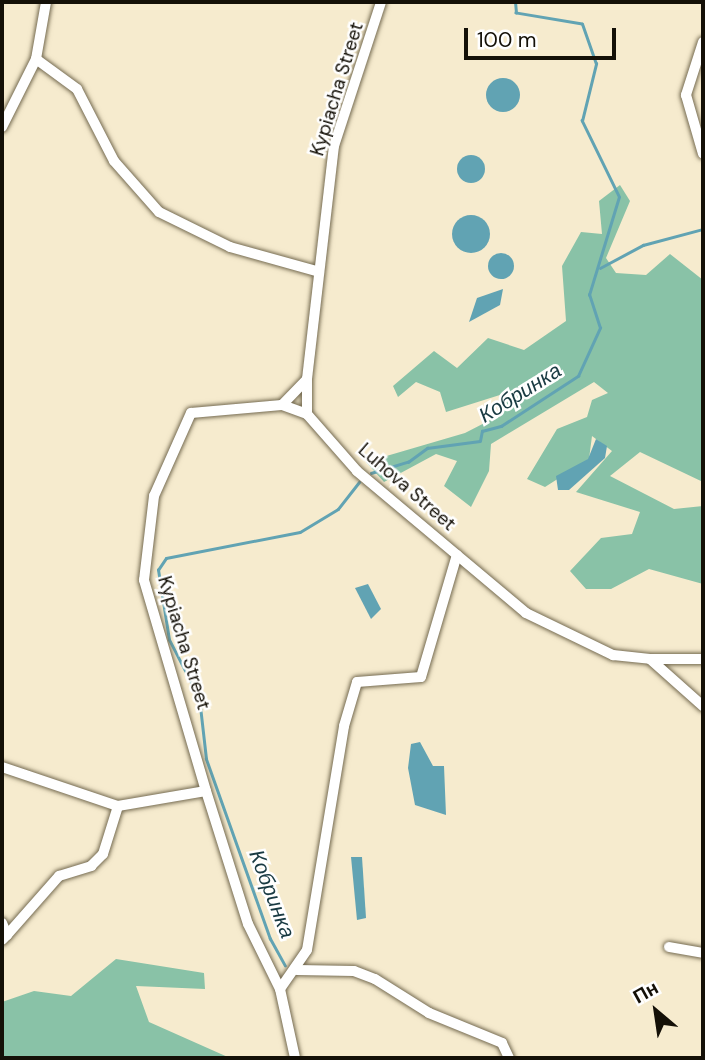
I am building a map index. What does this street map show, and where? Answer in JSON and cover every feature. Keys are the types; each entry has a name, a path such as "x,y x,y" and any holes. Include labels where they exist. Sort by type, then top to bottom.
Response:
{"street":[{"path":"2,127 36,60 46,2"},
{"name":"Kypiacha Street","path":"307,414 307,379 316,271 334,146 381,2"},
{"path":"703,43 686,95 703,155"},
{"path":"36,60 77,89 114,161 159,212 230,247 316,271"},
{"path":"307,379 282,405 307,414"},
{"name":"Kypiacha Street","path":"206,791 144,580 154,496 191,414 282,405"},
{"name":"Luhova Street","path":"307,414 356,471 526,613 613,655 650,659 703,659"},
{"name":"Luhova Street","path":"298,970 307,950 344,726 358,682 421,677 457,555"},
{"path":"650,659 703,706"},
{"path":"2,767 118,806 206,791 248,925 280,989 295,1058"},
{"path":"4,938 60,876 91,866 103,853 118,806"},
{"path":"2,923 4,938"},
{"path":"669,947 703,953"},
{"path":"280,989 298,970 354,971 458,1025 502,1043 509,1058"}],"green space":[{"path":"620,185 630,201 606,258 616,273 646,275 670,254 703,280 703,482 640,452 610,476 674,509 703,506 703,584 649,569 611,589 586,589 570,571 601,538 632,534 640,512 576,492 612,451 592,436 589,459 545,487 527,479 557,429 587,417 592,400 608,393 594,382 491,444 489,471 471,507 444,486 457,461 436,454 384,482 366,462 465,433 500,415 503,394 446,412 440,392 416,382 398,397 393,386 434,351 457,368 488,338 524,350 566,321 562,266 581,232 602,234 599,201"},
{"path":"116,959 204,973 205,989 136,986 149,1022 230,1058 2,1058 2,1002 34,991 71,996"}],"water":[{"path":"503,78 515,83 520,95 515,107 503,112 491,107 486,95 491,83"},
{"path":"471,155 481,159 485,169 481,179 471,183 461,179 457,169 461,159"},
{"path":"471,215 484,221 490,234 484,247 471,253 458,247 452,234 458,221"},
{"path":"501,253 510,257 514,266 510,275 501,279 492,275 488,266 492,257"},
{"path":"503,289 500,305 469,322 477,298"},
{"path":"596,439 607,446 605,458 569,490 558,490 556,476 588,459"},
{"path":"368,584 381,609 371,619 355,588"},
{"path":"420,742 433,766 444,766 446,815 415,805 408,768 411,744"},
{"path":"351,857 362,857 366,918 357,920"}],"waterway":[{"name":"Кобринка","path":"371,473 408,462 427,448 480,441 482,431 501,426 578,376 600,328 589,295 619,197 582,121 596,64 582,24 516,13 515,2"},
{"path":"600,268 643,245 703,229"},
{"name":"Кобринка","path":"285,966 270,939 206,759 199,698 169,640 158,570 166,558 300,532 338,509 359,482"}]}
